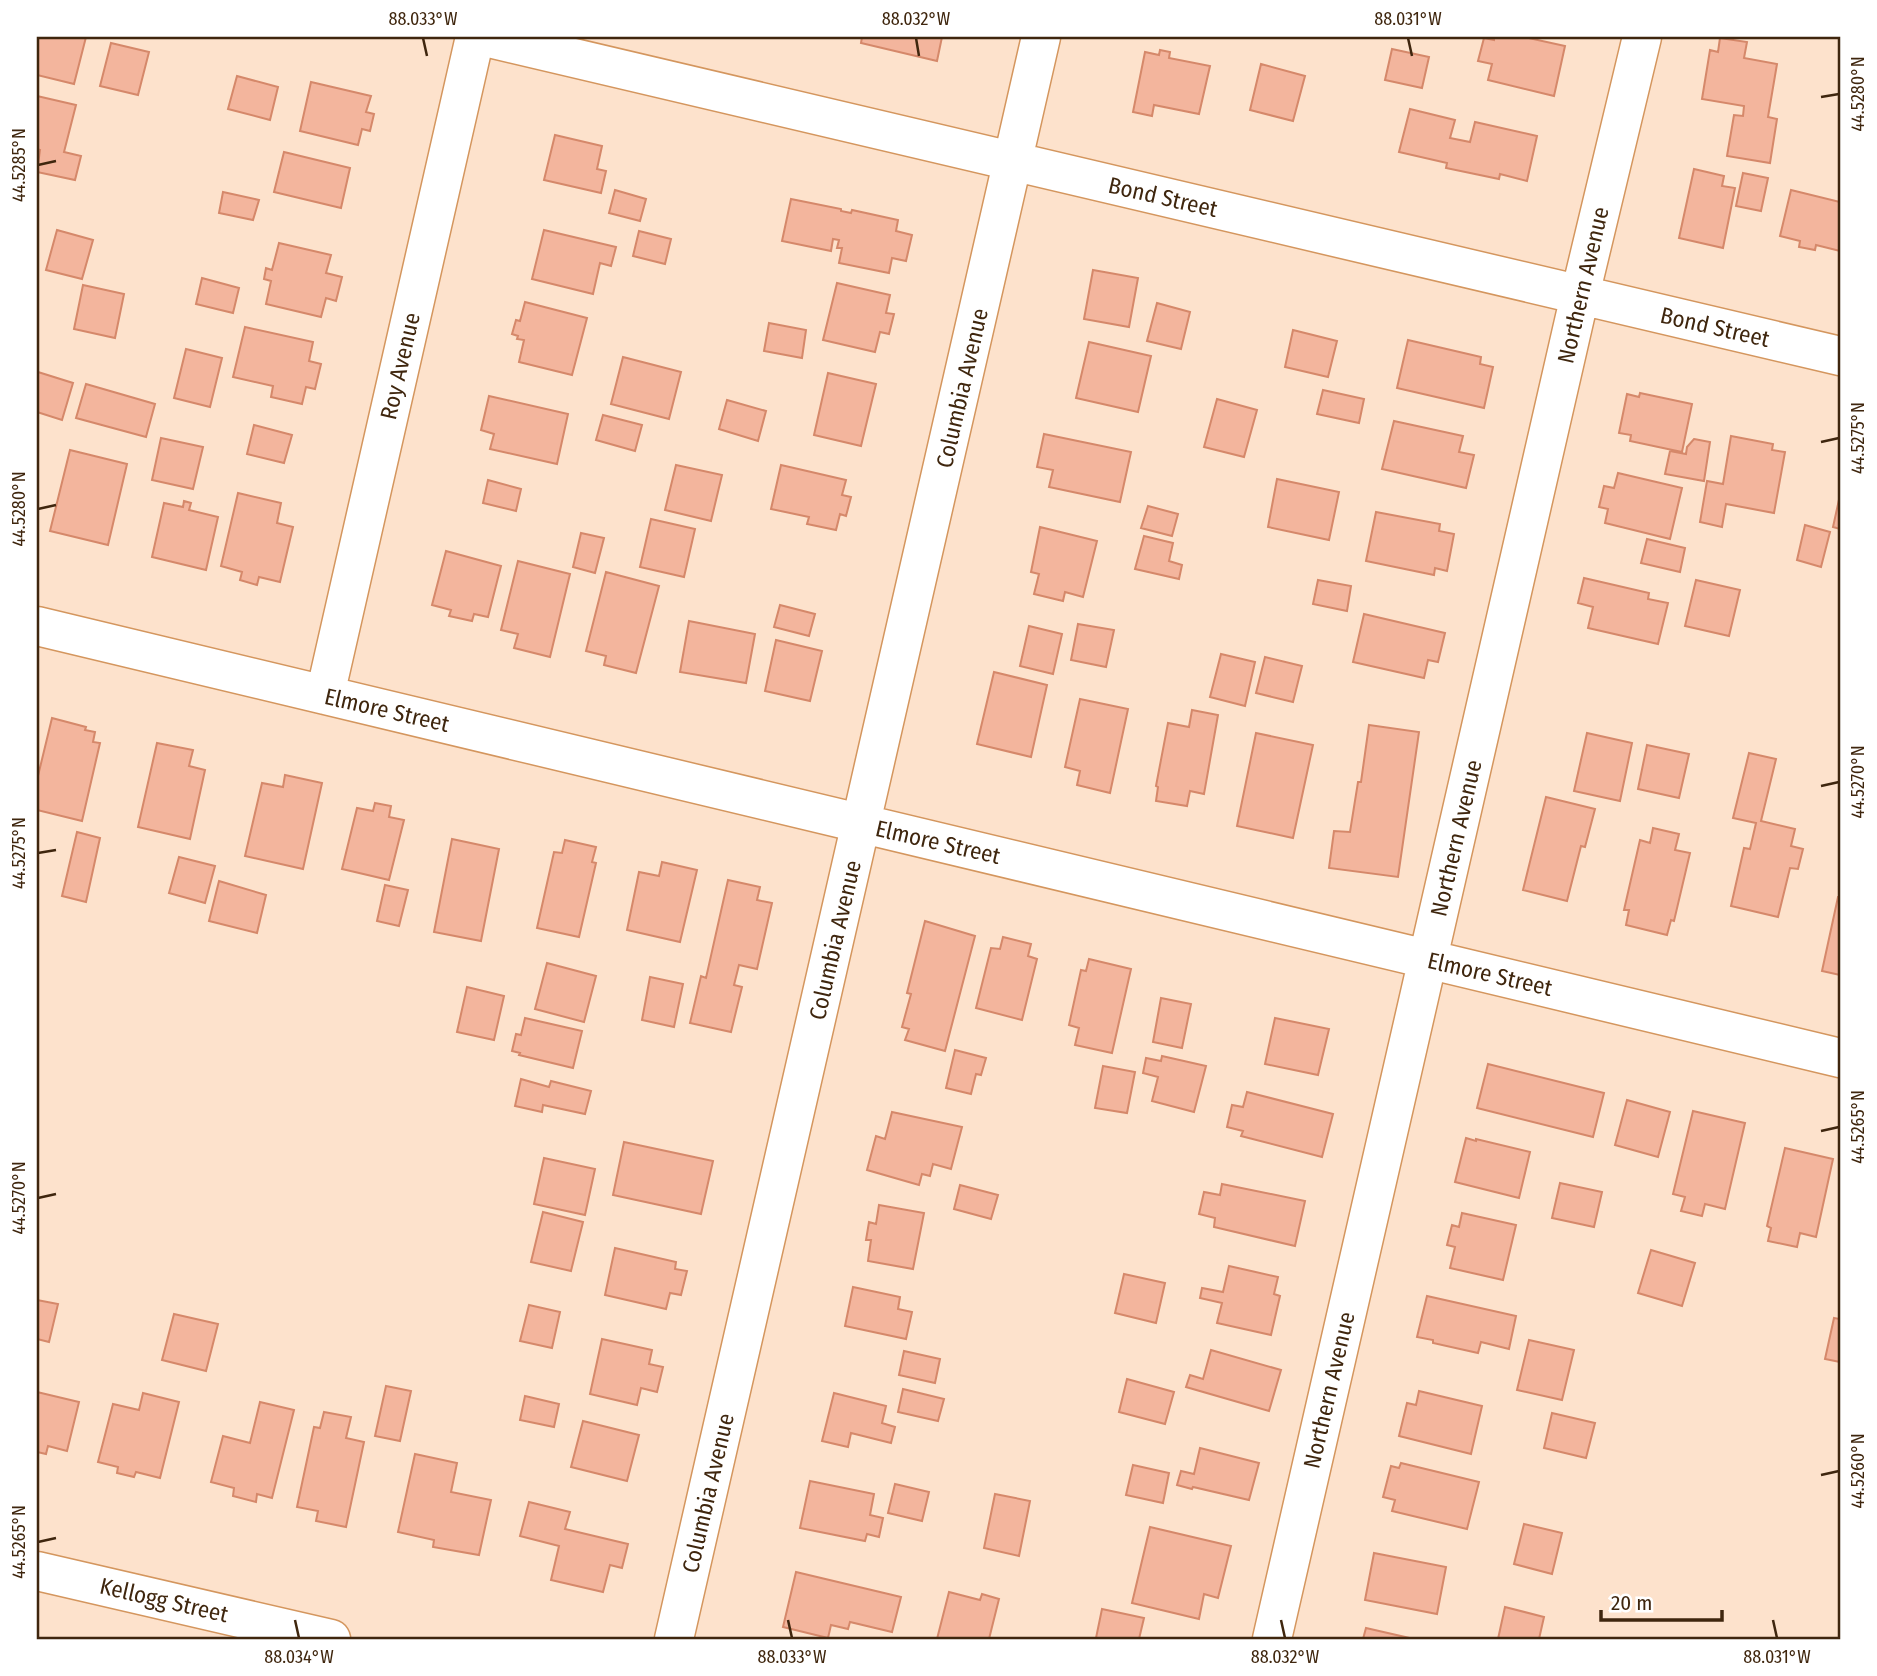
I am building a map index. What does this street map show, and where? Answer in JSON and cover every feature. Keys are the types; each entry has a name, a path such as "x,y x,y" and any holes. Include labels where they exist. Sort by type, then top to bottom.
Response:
{"street":[{"name":"Roy Avenue","path":"325,695 475,37"},
{"name":"Bond Street","path":"485,37 1840,356"},
{"name":"Columbia Avenue","path":"674,1639 1041,37"},
{"name":"Northern Avenue","path":"1272,1639 1580,295 1642,37"},
{"name":"Elmore Street","path":"37,626 1840,1058"},
{"name":"Kellogg Street","path":"37,1571 331,1639"}],"building":[{"path":"37,37 86,37 74,84 37,75"},
{"path":"862,37 942,37 937,61 861,43"},
{"path":"1494,37 1524,37 1565,46 1554,96 1488,80 1492,64 1478,61 1484,38 1494,40"},
{"path":"1720,38 1747,42 1744,58 1777,64 1768,117 1777,119 1770,163 1727,156 1734,115 1743,116 1744,106 1702,99 1710,50 1718,52"},
{"path":"111,43 149,52 138,95 100,86"},
{"path":"1392,49 1429,57 1422,88 1385,80"},
{"path":"1160,50 1170,52 1169,58 1210,66 1199,114 1154,105 1152,116 1133,112 1145,52 1159,55"},
{"path":"1261,64 1305,76 1293,121 1250,110"},
{"path":"237,76 278,87 270,120 228,109"},
{"path":"311,82 371,96 366,112 374,114 370,131 362,129 358,145 300,131"},
{"path":"37,96 76,105 64,152 81,156 75,180 37,172 40,150 37,149"},
{"path":"1410,109 1455,120 1450,138 1470,142 1475,122 1537,136 1527,181 1500,174 1499,179 1446,168 1447,163 1399,152"},
{"path":"555,135 602,146 597,169 606,171 601,193 544,180"},
{"path":"284,152 350,168 341,208 274,192"},
{"path":"1694,169 1724,176 1722,186 1735,188 1723,248 1679,238"},
{"path":"1743,173 1768,178 1761,211 1736,206"},
{"path":"615,190 646,199 640,221 609,213"},
{"path":"1791,190 1840,202 1840,251 1816,245 1815,250 1799,247 1800,241 1780,236"},
{"path":"223,192 259,200 253,220 219,213"},
{"path":"791,199 851,213 852,210 898,220 896,231 912,235 906,261 892,258 889,273 839,263 842,248 837,248 839,240 833,239 831,251 782,241"},
{"path":"57,230 93,240 82,279 46,270"},
{"path":"544,230 616,247 611,266 600,263 593,294 532,279"},
{"path":"639,231 671,239 665,264 633,256"},
{"path":"279,243 331,255 326,273 342,277 336,301 326,298 321,317 266,304 271,281 264,279 266,268 272,270"},
{"path":"1093,270 1138,278 1129,327 1084,319"},
{"path":"202,278 239,288 233,313 196,304"},
{"path":"837,283 890,295 886,313 894,314 889,334 880,332 875,352 823,340"},
{"path":"83,285 124,294 115,338 74,329"},
{"path":"525,302 587,318 572,375 519,362 524,340 517,339 518,336 512,334 516,320 520,321"},
{"path":"1157,303 1190,312 1181,349 1147,341"},
{"path":"769,323 806,330 802,358 764,351"},
{"path":"245,327 313,342 309,361 321,364 315,389 306,387 302,404 271,397 273,386 233,377"},
{"path":"1293,330 1337,341 1328,377 1285,367"},
{"path":"1408,340 1481,357 1480,364 1493,367 1484,408 1397,388"},
{"path":"1089,342 1151,356 1138,412 1076,398"},
{"path":"186,349 222,358 210,407 174,398"},
{"path":"623,357 681,372 669,419 611,404"},
{"path":"38,372 73,383 62,420 37,412"},
{"path":"828,373 876,384 861,446 814,435"},
{"path":"86,384 155,404 146,437 76,418"},
{"path":"1323,390 1364,399 1359,423 1317,414"},
{"path":"1640,393 1692,404 1682,452 1630,441 1631,435 1619,433 1627,394 1639,397"},
{"path":"489,396 568,414 557,464 490,449 494,434 481,430"},
{"path":"1217,399 1257,410 1244,457 1204,447"},
{"path":"727,400 766,411 758,441 719,429"},
{"path":"603,415 642,425 635,451 596,440"},
{"path":"1394,421 1463,436 1459,452 1474,455 1466,488 1382,469"},
{"path":"254,425 292,435 284,463 247,454"},
{"path":"1044,434 1131,452 1120,502 1049,487 1053,470 1037,467"},
{"path":"1731,436 1773,444 1772,450 1785,452 1774,513 1726,504 1722,527 1700,522 1707,481 1723,484"},
{"path":"161,438 203,447 193,489 152,480"},
{"path":"1694,439 1710,442 1704,481 1665,474 1670,451 1686,454 1687,447"},
{"path":"70,450 127,464 108,545 50,531"},
{"path":"676,465 722,475 711,521 665,510"},
{"path":"781,465 846,480 842,495 851,497 846,516 840,514 836,530 807,524 809,517 771,509"},
{"path":"1618,473 1682,488 1670,539 1605,523 1608,509 1599,507 1604,486 1614,488"},
{"path":"1277,479 1339,492 1329,540 1268,527"},
{"path":"488,480 521,489 516,511 483,503"},
{"path":"238,493 281,503 277,523 293,527 280,582 259,577 257,585 240,580 242,572 221,566"},
{"path":"1840,495 1840,529 1833,527"},
{"path":"184,501 191,503 189,510 218,517 206,570 152,557 164,503 183,507"},
{"path":"1148,506 1178,514 1172,536 1141,528"},
{"path":"1376,512 1440,524 1439,531 1454,534 1447,571 1435,568 1434,575 1366,561"},
{"path":"651,519 695,529 684,577 640,567"},
{"path":"1805,525 1830,532 1821,567 1797,560"},
{"path":"1040,527 1097,541 1083,597 1065,592 1063,601 1034,594 1039,574 1031,572"},
{"path":"581,533 604,538 595,573 573,567"},
{"path":"1144,536 1173,543 1169,561 1182,565 1179,579 1135,569"},
{"path":"1647,539 1685,548 1680,572 1641,563"},
{"path":"446,551 501,566 488,617 474,614 472,621 449,616 451,610 432,605"},
{"path":"518,561 570,574 550,657 514,648 518,634 501,630"},
{"path":"606,572 659,586 636,673 604,665 606,656 586,651"},
{"path":"1584,578 1649,593 1648,599 1668,603 1658,644 1588,628 1593,607 1578,603"},
{"path":"1318,580 1351,586 1347,611 1313,604"},
{"path":"1696,580 1740,590 1729,636 1685,626"},
{"path":"780,605 815,614 809,636 774,627"},
{"path":"1364,614 1445,633 1438,662 1428,660 1424,678 1353,662"},
{"path":"689,621 755,634 746,683 680,672"},
{"path":"1078,624 1114,630 1106,667 1071,660"},
{"path":"1029,626 1062,634 1053,674 1020,666"},
{"path":"776,640 822,651 810,701 765,691"},
{"path":"1221,654 1255,662 1245,706 1210,697"},
{"path":"1265,657 1302,666 1293,702 1256,693"},
{"path":"994,672 1047,685 1031,757 977,744"},
{"path":"1080,699 1128,709 1110,793 1077,785 1080,771 1065,767"},
{"path":"1192,710 1218,715 1204,794 1190,791 1187,806 1156,801 1156,786 1168,723 1189,727"},
{"path":"52,718 86,727 85,730 95,732 93,742 100,743 82,821 37,810 37,780"},
{"path":"1369,725 1419,732 1398,877 1329,868 1334,831 1350,832"},
{"path":"1256,733 1313,745 1293,838 1237,826"},
{"path":"1587,733 1632,743 1620,801 1574,791"},
{"path":"157,743 193,750 189,766 205,770 190,839 138,827"},
{"path":"1647,745 1689,754 1679,798 1638,789"},
{"path":"1749,753 1776,759 1761,821 1795,829 1791,846 1803,849 1798,869 1790,868 1778,917 1731,906 1744,848 1750,849 1756,823 1733,818"},
{"path":"285,775 322,783 303,869 245,856 262,783 283,787"},
{"path":"1546,797 1595,809 1585,847 1581,846 1567,901 1523,890"},
{"path":"375,803 391,806 389,817 404,820 389,880 342,869 357,808 373,811"},
{"path":"1653,828 1679,834 1675,850 1690,853 1674,921 1671,920 1667,935 1626,925 1629,910 1624,910 1640,840 1650,843"},
{"path":"77,832 100,838 86,902 62,896"},
{"path":"452,839 499,849 481,941 434,932"},
{"path":"565,840 596,847 592,862 596,863 579,937 537,928 554,852 562,853"},
{"path":"179,857 215,866 205,903 169,893"},
{"path":"662,862 697,870 680,942 627,930 639,872 659,876"},
{"path":"728,880 760,887 757,900 772,903 757,969 739,965 734,985 742,987 731,1032 690,1023 701,976 706,978"},
{"path":"219,881 266,895 257,933 209,921"},
{"path":"385,885 408,890 399,926 377,921"},
{"path":"1840,897 1840,975 1822,971"},
{"path":"925,921 975,936 945,1051 905,1040 909,1029 902,1027 911,994 907,993"},
{"path":"1003,937 1031,944 1028,956 1037,959 1022,1020 976,1008 991,948 1000,949"},
{"path":"1089,959 1131,969 1112,1053 1075,1045 1079,1028 1069,1025 1081,970 1086,971"},
{"path":"547,963 596,976 584,1022 535,1009"},
{"path":"650,977 683,984 674,1027 642,1020"},
{"path":"467,987 504,996 494,1040 457,1032"},
{"path":"1161,998 1191,1004 1182,1048 1153,1042"},
{"path":"525,1018 582,1031 573,1068 512,1051 516,1034 521,1035"},
{"path":"1275,1018 1329,1029 1318,1075 1265,1064"},
{"path":"955,1050 986,1058 981,1075 976,1074 971,1094 946,1088"},
{"path":"1162,1056 1206,1066 1194,1112 1152,1101 1158,1077 1143,1073 1146,1058 1161,1061"},
{"path":"1488,1064 1604,1093 1593,1137 1477,1108"},
{"path":"1103,1066 1135,1072 1127,1113 1095,1108"},
{"path":"521,1079 549,1087 551,1081 591,1091 585,1114 543,1105 542,1112 515,1106"},
{"path":"1247,1092 1333,1114 1322,1157 1241,1136 1243,1131 1227,1127 1232,1105 1243,1107"},
{"path":"1627,1100 1670,1112 1658,1157 1615,1145"},
{"path":"1693,1111 1745,1123 1725,1209 1705,1204 1702,1216 1681,1211 1685,1197 1673,1194"},
{"path":"892,1112 962,1127 951,1169 933,1164 930,1176 922,1174 919,1185 867,1170 876,1136 885,1139"},
{"path":"1466,1138 1530,1152 1519,1198 1455,1182"},
{"path":"624,1142 713,1161 701,1214 613,1195"},
{"path":"1785,1148 1833,1159 1816,1237 1800,1233 1797,1247 1768,1241 1771,1228 1767,1226"},
{"path":"544,1158 595,1169 585,1215 534,1204"},
{"path":"1560,1183 1602,1192 1594,1227 1552,1218"},
{"path":"1222,1184 1305,1201 1295,1246 1214,1227 1215,1218 1199,1214 1204,1192 1220,1195"},
{"path":"960,1185 998,1195 991,1219 954,1209"},
{"path":"879,1205 924,1213 913,1269 868,1261 871,1240 866,1240 869,1222 876,1224"},
{"path":"543,1212 583,1222 571,1271 531,1262"},
{"path":"1462,1213 1516,1225 1503,1280 1450,1268 1455,1247 1447,1245 1452,1225 1459,1227"},
{"path":"615,1248 676,1262 675,1269 687,1271 681,1295 670,1293 666,1309 605,1295"},
{"path":"1651,1250 1695,1263 1682,1306 1638,1293"},
{"path":"1229,1266 1278,1277 1274,1294 1280,1296 1271,1335 1217,1323 1222,1303 1200,1298 1202,1288 1223,1292"},
{"path":"1124,1274 1165,1283 1156,1323 1115,1313"},
{"path":"853,1287 900,1297 898,1309 912,1312 906,1339 845,1326"},
{"path":"1427,1296 1516,1316 1509,1349 1481,1342 1478,1353 1417,1337"},
{"path":"37,1300 58,1304 49,1342 37,1339"},
{"path":"529,1305 560,1312 552,1348 520,1341"},
{"path":"174,1314 218,1324 206,1371 162,1360"},
{"path":"1834,1318 1840,1319 1840,1362 1825,1359"},
{"path":"602,1339 652,1350 649,1364 663,1367 657,1392 641,1388 637,1405 590,1394"},
{"path":"1529,1340 1574,1350 1562,1400 1517,1390"},
{"path":"1211,1350 1281,1370 1269,1411 1186,1387 1190,1375 1203,1379"},
{"path":"904,1351 940,1359 935,1383 899,1375"},
{"path":"1127,1379 1174,1392 1165,1424 1119,1412"},
{"path":"386,1386 411,1391 400,1441 375,1436"},
{"path":"903,1389 944,1399 938,1421 898,1412"},
{"path":"1419,1391 1482,1406 1471,1454 1399,1436 1407,1403 1416,1405"},
{"path":"37,1392 79,1402 67,1451 48,1446 46,1454 37,1452"},
{"path":"143,1393 179,1402 160,1478 136,1472 134,1477 117,1473 118,1467 98,1462 113,1404 139,1410"},
{"path":"834,1393 886,1406 882,1423 895,1427 891,1443 851,1433 848,1447 822,1441"},
{"path":"525,1396 559,1404 554,1427 520,1420"},
{"path":"260,1402 294,1410 272,1498 257,1494 256,1502 233,1496 234,1488 211,1482 223,1436 250,1443"},
{"path":"324,1412 351,1417 346,1438 364,1442 346,1527 316,1521 318,1511 297,1507 314,1427 320,1428"},
{"path":"1552,1413 1595,1423 1586,1458 1544,1448"},
{"path":"583,1421 639,1435 627,1481 571,1467"},
{"path":"1200,1448 1259,1463 1249,1500 1177,1485 1181,1471 1194,1474"},
{"path":"415,1454 457,1463 451,1492 491,1500 479,1555 433,1547 434,1540 398,1532"},
{"path":"1401,1463 1479,1482 1467,1529 1392,1511 1395,1500 1383,1497 1391,1466 1399,1468"},
{"path":"1133,1465 1169,1473 1163,1503 1126,1495"},
{"path":"810,1481 874,1494 870,1515 883,1518 879,1537 867,1534 865,1541 800,1528"},
{"path":"895,1484 929,1492 922,1521 888,1513"},
{"path":"995,1494 1030,1501 1019,1556 984,1548"},
{"path":"529,1502 570,1512 565,1529 628,1544 622,1568 610,1565 603,1592 551,1580 559,1546 520,1536"},
{"path":"1524,1524 1562,1533 1552,1574 1514,1564"},
{"path":"1150,1527 1231,1546 1218,1598 1204,1594 1199,1619 1132,1603"},
{"path":"1374,1553 1446,1567 1437,1614 1365,1600"},
{"path":"796,1572 901,1597 892,1632 850,1622 848,1629 831,1625 828,1638 783,1627"},
{"path":"949,1592 980,1600 982,1594 999,1599 989,1639 937,1639"},
{"path":"1505,1607 1544,1617 1539,1639 1498,1639"},
{"path":"1102,1609 1144,1618 1139,1639 1096,1638"},
{"path":"1366,1628 1414,1639 1363,1639"}]}
